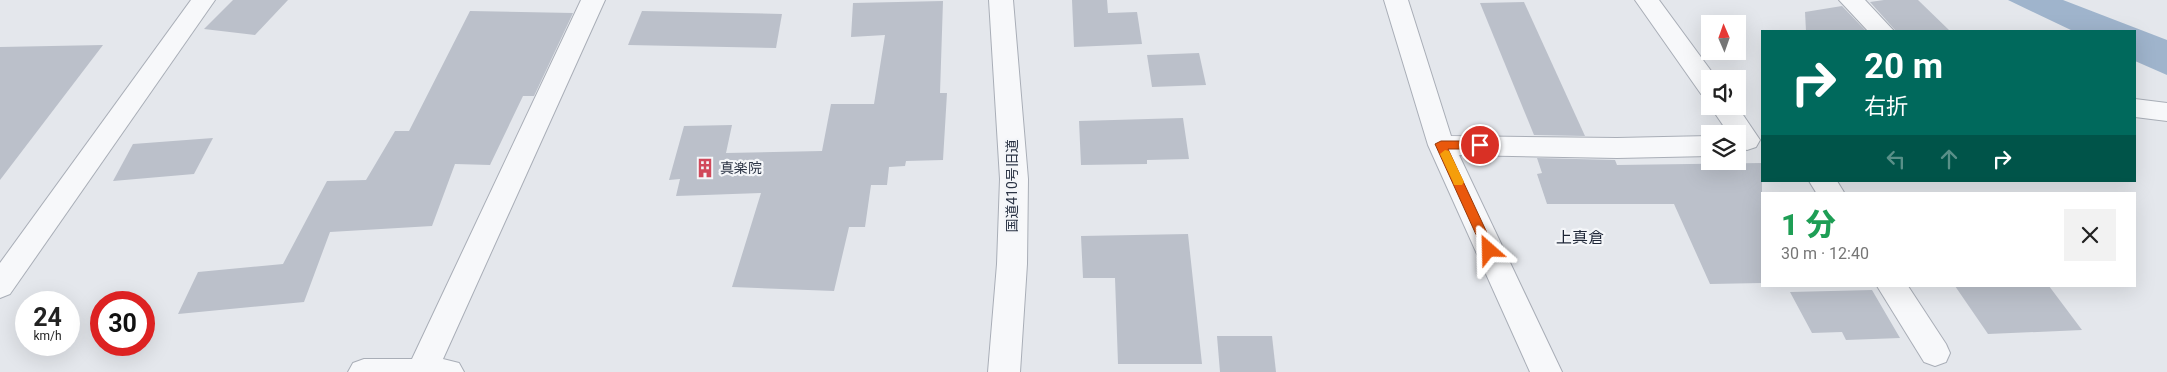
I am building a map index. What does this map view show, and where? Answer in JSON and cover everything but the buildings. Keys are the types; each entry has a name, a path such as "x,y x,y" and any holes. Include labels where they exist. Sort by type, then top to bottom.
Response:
{"street":[{"path":"0,286 203,0"},
{"path":"364,372 430,372 593,0"},
{"name":"国道410号旧道","path":"1001,0 1014,179 1012,264 1004,372"},
{"path":"1396,0 1441,144 1546,372"},
{"path":"1647,0 1701,75"},
{"path":"1851,0 1881,30"},
{"path":"2136,108 2167,112"},
{"path":"1730,115 1749,140"},
{"path":"1441,144 1617,148 1701,146"},
{"path":"1893,287 1936,353"}],"water":[{"path":"2008,0 2063,0 2167,40 2167,75 2136,61 2136,30 2071,30"}],"slow traffic":[{"path":"1445,154 1458,182"}],"place":[{"name":"真楽院","path":"705,168"}],"district":[{"name":"上真倉","path":"1580,237"}],"route":[{"path":"1480,145 1441,144 1489,250"}]}
